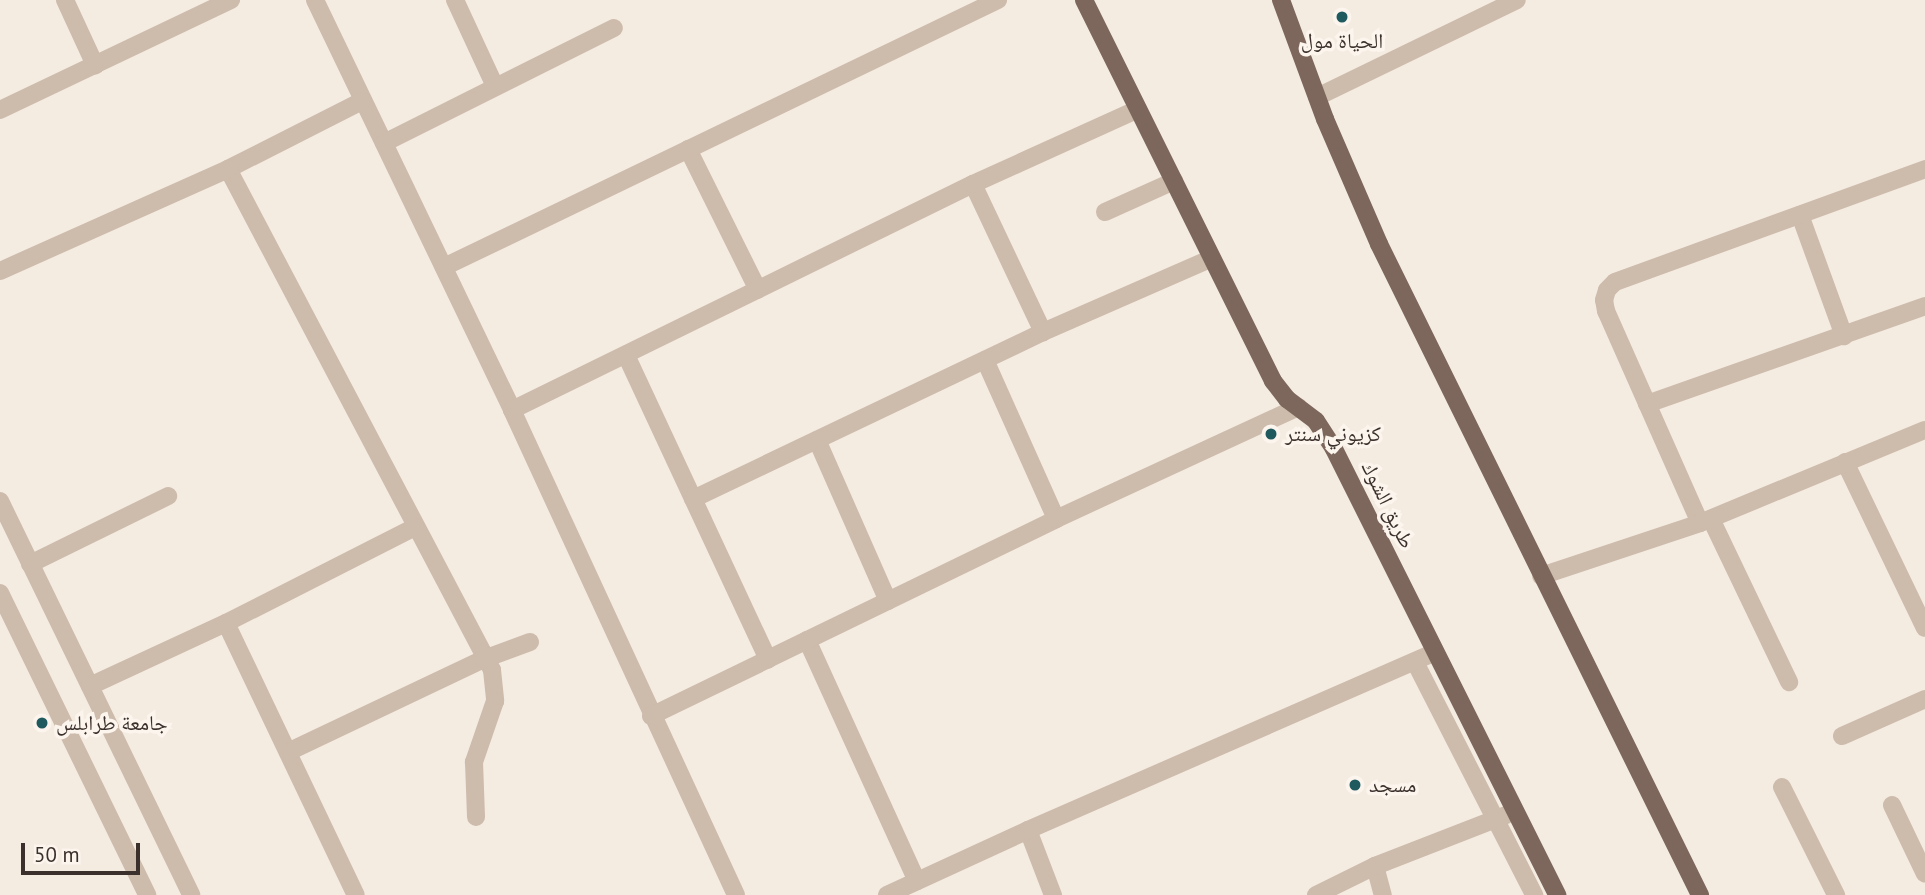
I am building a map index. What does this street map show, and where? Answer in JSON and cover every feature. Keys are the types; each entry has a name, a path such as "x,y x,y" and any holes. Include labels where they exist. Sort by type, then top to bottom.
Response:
{"main road":[{"name":"طريق الشوك","path":"1084,0 1273,381 1324,430 1557,895"},
{"path":"1281,0 1317,97 1379,244 1700,895"}],"street":[{"path":"65,0 95,65"},
{"path":"0,110 231,0"},
{"path":"315,0 512,410 651,716 736,895"},
{"path":"455,0 495,86"},
{"path":"444,267 998,0"},
{"path":"1317,97 1517,0"},
{"path":"384,143 614,28"},
{"path":"0,271 228,169 362,101"},
{"path":"512,410 973,184 1138,109"},
{"path":"688,149 758,290"},
{"path":"228,169 492,670 495,701 474,762 476,817"},
{"path":"1789,682 1647,404 1605,311 1604,300 1607,290 1615,282 1925,169"},
{"path":"1105,212 1174,181"},
{"path":"973,184 1043,332"},
{"path":"1800,215 1844,336"},
{"path":"693,499 1043,332 1212,258"},
{"path":"1647,404 1925,306"},
{"path":"626,355 768,659"},
{"path":"985,359 1056,519"},
{"path":"651,716 1056,519 1298,407"},
{"path":"1541,576 1706,521 1925,430"},
{"path":"817,440 888,601"},
{"path":"1844,462 1925,628"},
{"path":"30,564 168,496"},
{"path":"0,501 191,895"},
{"path":"90,686 226,623 415,527"},
{"path":"0,593 147,895"},
{"path":"226,623 356,895"},
{"path":"807,640 917,881"},
{"path":"288,752 484,659 530,642"},
{"path":"887,895 1028,830 1435,652"},
{"path":"1415,662 1534,895"},
{"path":"1842,736 1925,699"},
{"path":"1782,787 1836,895"},
{"path":"1892,805 1925,874"},
{"path":"1316,895 1375,866 1515,811"},
{"path":"1028,830 1053,895"},
{"path":"1375,866 1383,895"}],"place":[{"name":"الحياة مول","path":"1342,17"},
{"name":"كزيوني سنتر","path":"1271,434"},
{"name":"جامعة طرابلس","path":"42,723"},
{"name":"مسجد","path":"1355,785"}]}
